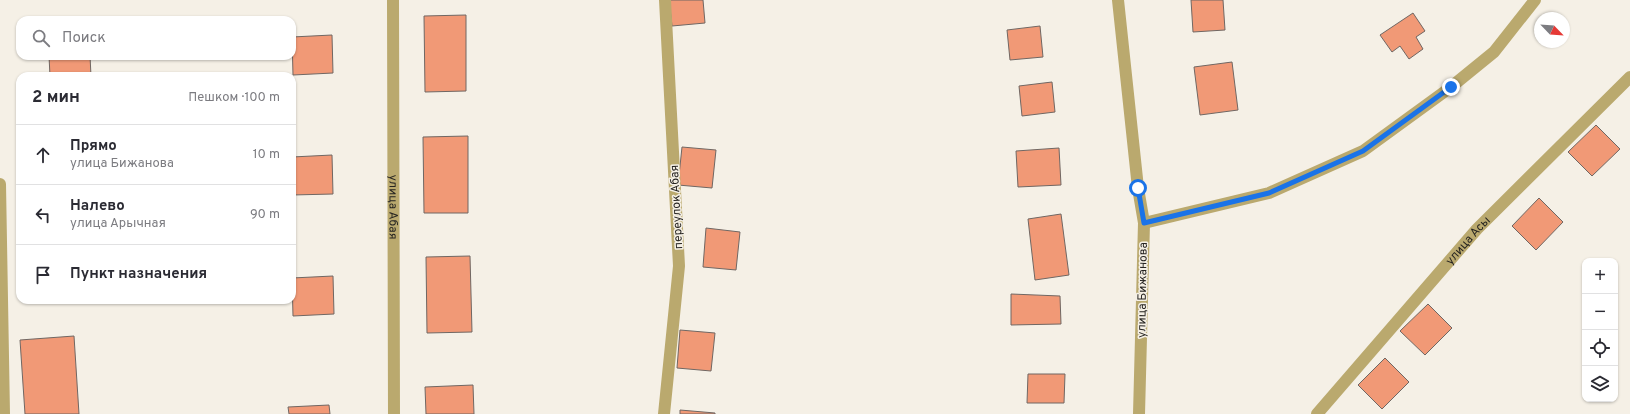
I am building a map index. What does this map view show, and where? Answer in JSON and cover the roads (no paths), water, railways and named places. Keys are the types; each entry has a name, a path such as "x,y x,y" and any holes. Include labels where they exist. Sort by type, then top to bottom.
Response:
{"street":[{"name":"улица Абая","path":"393,0 394,414"},
{"name":"переулок Абая","path":"664,414 679,266 665,0"},
{"name":"улица Бижанова","path":"1118,0 1138,188 1144,223 1139,414"},
{"path":"1144,223 1269,193 1363,151 1451,87 1494,52 1535,0"},
{"name":"улица Асы","path":"1317,414 1477,229 1630,77"},
{"path":"0,184 4,414"}]}
